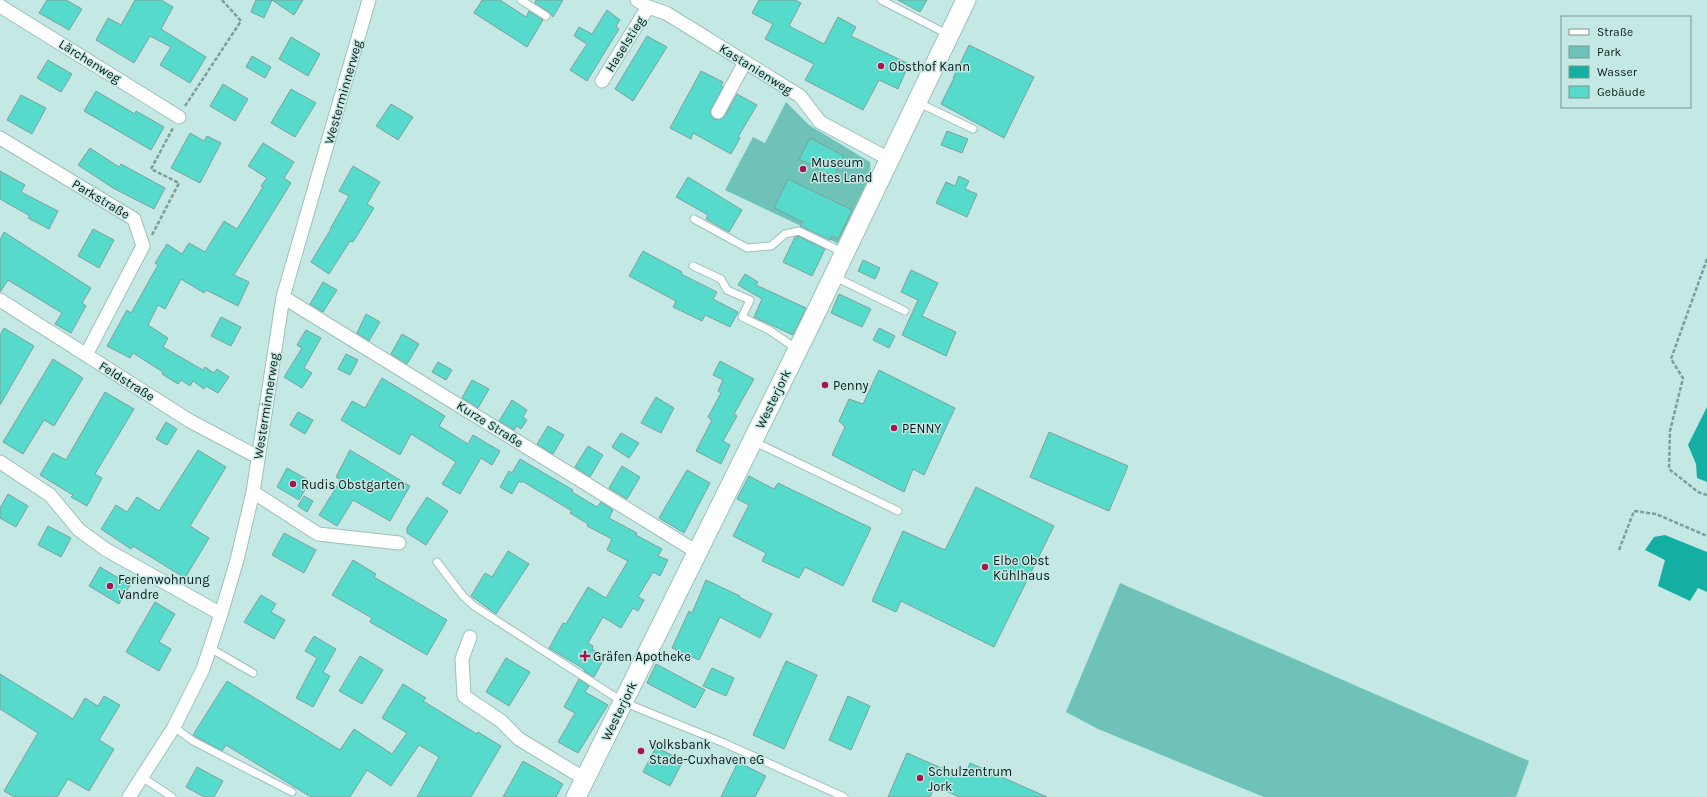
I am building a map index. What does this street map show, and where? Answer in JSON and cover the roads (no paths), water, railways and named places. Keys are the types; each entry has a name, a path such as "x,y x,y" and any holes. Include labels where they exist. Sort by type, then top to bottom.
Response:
{"main road":[{"name":"Westerjork","path":"576,797 798,349 966,0"}],"street":[{"name":"Westerminnerweg","path":"128,797 174,727 203,669 222,614 237,560 253,492 283,297 369,0"},
{"name":"Kastanienweg","path":"642,4 666,13 800,96 820,122 889,159"},
{"name":"Haselstieg","path":"602,81 642,4"},
{"name":"Lärchenweg","path":"0,6 179,117"},
{"path":"718,112 745,62"},
{"name":"Parkstraße","path":"0,138 134,219 143,246 86,355"},
{"name":"Kurze Straße","path":"283,297 697,552"},
{"name":"Feldstraße","path":"0,300 190,420 258,457"},
{"path":"0,462 50,495 79,530 105,549 222,614"},
{"path":"253,492 318,534 399,543"},
{"path":"470,637 462,660 464,696 501,720 519,739 585,779"}],"lane":[{"path":"521,0 546,16"},
{"path":"881,0 949,35"},
{"path":"917,102 973,129"},
{"path":"694,219 747,248 771,246 785,234 799,232 844,253"},
{"path":"693,266 721,279 727,290 750,300 742,317 769,330 798,349"},
{"path":"833,276 905,311"},
{"path":"752,441 898,511"},
{"path":"437,562 463,596 474,606 623,702 724,743 844,797"},
{"path":"210,648 253,673"},
{"path":"174,727 193,741 292,792"},
{"path":"142,777 172,797"}],"water":[{"path":"1707,407 1707,482 1697,478 1696,464 1688,445"},
{"path":"1665,535 1707,552 1707,592 1698,588 1690,601 1658,586 1665,560 1645,550 1654,537"}],"place":[{"name":"Obsthof Kann","path":"881,66"},
{"name":"Museum Altes Land","path":"803,169"},
{"name":"Penny","path":"825,385"},
{"name":"PENNY","path":"894,428"},
{"name":"Rudis Obstgarten","path":"293,484"},
{"name":"Elbe Obst Kühlhaus","path":"985,567"},
{"name":"Ferienwohnung Vandre","path":"110,586"},
{"name":"Gräfen Apotheke","path":"585,656"},
{"name":"Volksbank Stade-Cuxhaven eG","path":"641,751"},
{"name":"Schulzentrum Jork","path":"920,778"}]}
